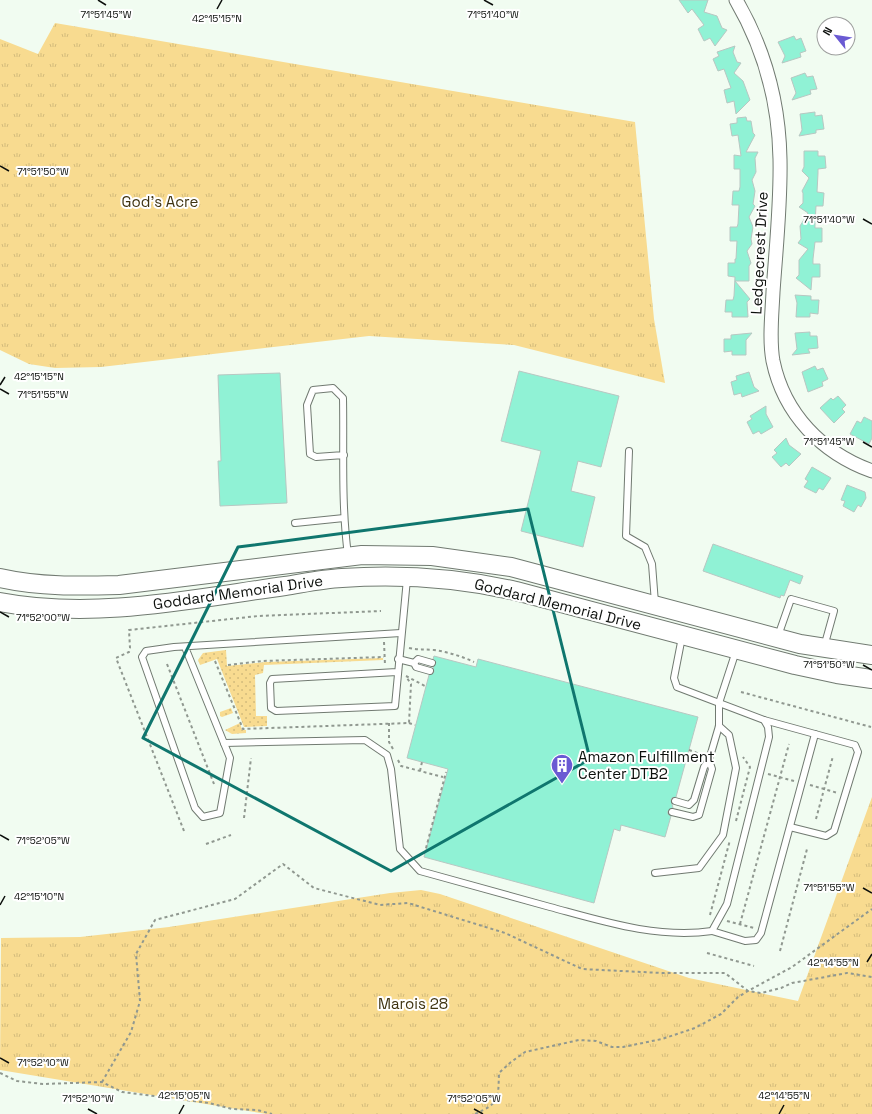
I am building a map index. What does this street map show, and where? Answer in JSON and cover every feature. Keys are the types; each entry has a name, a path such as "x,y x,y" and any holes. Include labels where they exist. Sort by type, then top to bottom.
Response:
{"main road":[{"name":"Goddard Memorial Drive","path":"0,578 52,585 119,585 362,555 432,556 489,563 554,577 778,638 872,656"},
{"name":"Goddard Memorial Drive","path":"0,602 50,608 104,609 341,578 442,578 498,586 816,670 872,679"}],"street":[{"name":"Ledgecrest Drive","path":"736,0 757,41 767,69 779,129 780,167 771,335 776,374 790,405 811,434 830,450 850,462 872,471"}],"lane":[{"path":"344,455 316,457 310,454 308,405 313,390 333,388 343,398 344,455 344,518 348,557"},
{"path":"629,451 626,536 645,547 652,564 655,604"},
{"path":"295,524 344,518"},
{"path":"397,672 272,679 270,683 271,708 276,711 395,706 397,699 398,659 407,578"},
{"path":"778,638 791,599 834,611 824,648"},
{"path":"186,647 230,758 220,813 203,817 195,808 142,657 146,652 186,647 401,633"},
{"path":"682,635 674,678 677,687 764,720 855,745 858,752 834,831 826,836 790,827"},
{"path":"675,801 689,805 694,800 704,767 709,760 719,726 719,703 736,649"},
{"path":"398,659 414,663 416,667 430,671"},
{"path":"414,663 418,659 432,663"},
{"path":"712,931 727,904 769,737 768,728 764,720"},
{"path":"655,873 699,868 723,835 736,768 730,735 719,726"},
{"path":"224,743 365,740 387,755 391,769 400,849 420,871 620,926 663,932 698,933 712,931 745,941 756,940 762,930 815,734"},
{"path":"672,812 693,817 699,814 712,769 709,760"}],"path":[{"path":"409,641 408,648 416,650 432,650 461,656 474,662"},
{"path":"384,642 385,668"},
{"path":"228,665 262,661 384,656"},
{"path":"459,660 461,656"},
{"path":"167,664 214,784"},
{"path":"406,676 425,686"},
{"path":"741,692 871,727"},
{"path":"389,723 390,742 401,766 443,776"},
{"path":"409,723 415,725"},
{"path":"740,924 789,744"},
{"path":"689,750 700,754 698,762"},
{"path":"816,819 833,756"},
{"path":"244,818 251,758"},
{"path":"420,770 422,762"},
{"path":"410,860 425,852 446,772"},
{"path":"767,773 794,781"},
{"path":"810,785 845,795"},
{"path":"206,844 231,835"},
{"path":"780,951 807,850"},
{"path":"102,1082 131,1032 140,1001 136,954 155,920 235,899 283,864 314,888 380,905 408,903 504,933 582,969 662,973 725,973 748,991 761,993 781,988 792,983 847,973 872,977"},
{"path":"475,1114 491,1107 498,1095 499,1073 510,1062 525,1052 579,1040 623,1047 662,1039 695,1028 721,1014 738,997 792,967 872,909"},
{"path":"726,920 762,930"},
{"path":"707,953 754,966"},
{"path":"0,1072 18,1081 43,1084 102,1082 122,1092 209,1103 232,1109 256,1110 272,1114"}],"highlighted area":[{"path":"528,509 590,759 391,871 143,738 238,547"}],"green space":[{"name":"God's Acre","path":"55,23 635,122 654,319 665,383 514,345 369,336 101,367 55,368 29,364 0,350 0,39 38,54"},
{"path":"226,650 227,666 266,662 383,658 383,660 264,665 263,673 255,675 256,716 267,716 267,726 244,727 217,659 200,665 198,660 203,653"},
{"path":"231,708 233,713 222,717 220,716 220,712"},
{"path":"240,723 242,730 246,730 246,733 232,734 225,730"},
{"name":"Marois 28","path":"872,797 872,1114 266,1114 0,1070 1,938 80,937 169,927 390,893 421,890 440,894 689,978 798,1001"}],"building":[{"path":"679,0 708,0 704,12 717,16 722,28 727,30 715,46 710,38 704,41 698,29 704,25 692,9 688,13"},
{"path":"794,36 796,40 801,38 806,51 800,53 801,57 782,63 785,56 778,42"},
{"path":"735,46 733,52 737,62 741,63 734,73 743,81 750,100 736,114 734,101 727,103 724,90 731,88 724,69 718,71 713,59 719,56 717,52"},
{"path":"805,73 807,77 813,76 817,89 810,90 811,94 792,100 796,93 791,78"},
{"path":"815,112 815,116 822,115 824,129 816,130 816,133 799,136 802,130 800,114"},
{"path":"746,117 747,121 751,121 753,133 755,135 746,152 758,152 755,158 756,172 752,180 755,191 753,204 755,206 749,217 753,227 751,239 752,244 747,251 751,263 749,266 749,281 735,281 750,299 747,302 748,317 732,317 732,312 725,312 726,300 733,300 734,296 735,277 728,276 728,263 735,263 736,259 737,241 730,241 730,227 737,227 738,224 739,205 732,205 733,191 739,191 740,187 740,169 734,169 734,155 741,156 738,135 732,136 730,124 737,123 737,118"},
{"path":"804,151 818,151 818,156 825,156 826,168 818,169 817,192 824,193 823,206 816,206 815,228 822,228 822,242 815,242 813,264 820,264 820,277 812,277 811,290 796,278 799,275 799,260 808,249 798,243 801,239 800,226 808,213 799,207 803,203 802,191 809,178 802,171 804,167"},
{"path":"795,295 811,296 811,300 819,300 818,314 810,313 810,317 796,317 797,303"},
{"path":"810,332 810,336 817,336 818,348 808,349 810,353 792,355 797,349 795,333"},
{"path":"752,333 746,340 746,355 732,355 732,351 724,352 724,339 731,339 731,335"},
{"path":"815,366 817,370 823,368 828,379 822,382 823,386 808,392 802,372"},
{"path":"519,371 619,396 601,467 578,461 571,491 595,497 583,547 521,531 541,451 501,441"},
{"path":"749,372 754,387 759,391 742,397 741,393 734,395 731,382 737,380 736,376"},
{"path":"280,373 287,503 220,506 218,461 221,461 218,375"},
{"path":"838,396 846,405 842,409 845,412 834,423 820,408 831,398 833,400"},
{"path":"766,406 766,414 773,427 761,434 759,431 753,434 747,422 752,419 750,416"},
{"path":"864,417 872,421 872,438 869,444 850,434 857,421 861,423"},
{"path":"786,438 789,445 801,454 789,466 786,463 781,467 772,457 777,453 774,450"},
{"path":"812,467 831,478 823,490 819,488 816,493 804,487 808,481 805,479"},
{"path":"847,485 865,492 866,498 861,507 858,505 854,512 843,506 845,501 841,500"},
{"path":"713,544 803,576 800,584 790,580 784,596 781,595 780,598 703,571"},
{"name":"Amazon Fulfillment Center DTB2","path":"434,656 476,667 478,659 698,717 676,797 672,798 671,800 673,808 668,811 668,814 671,816 665,837 621,825 620,831 614,829 594,903 424,857 448,769 407,758 429,675 434,672 433,667 436,662 433,659"}],"place":[{"name":"Amazon Fulfillment Center DTB2","path":"562,784"}]}
